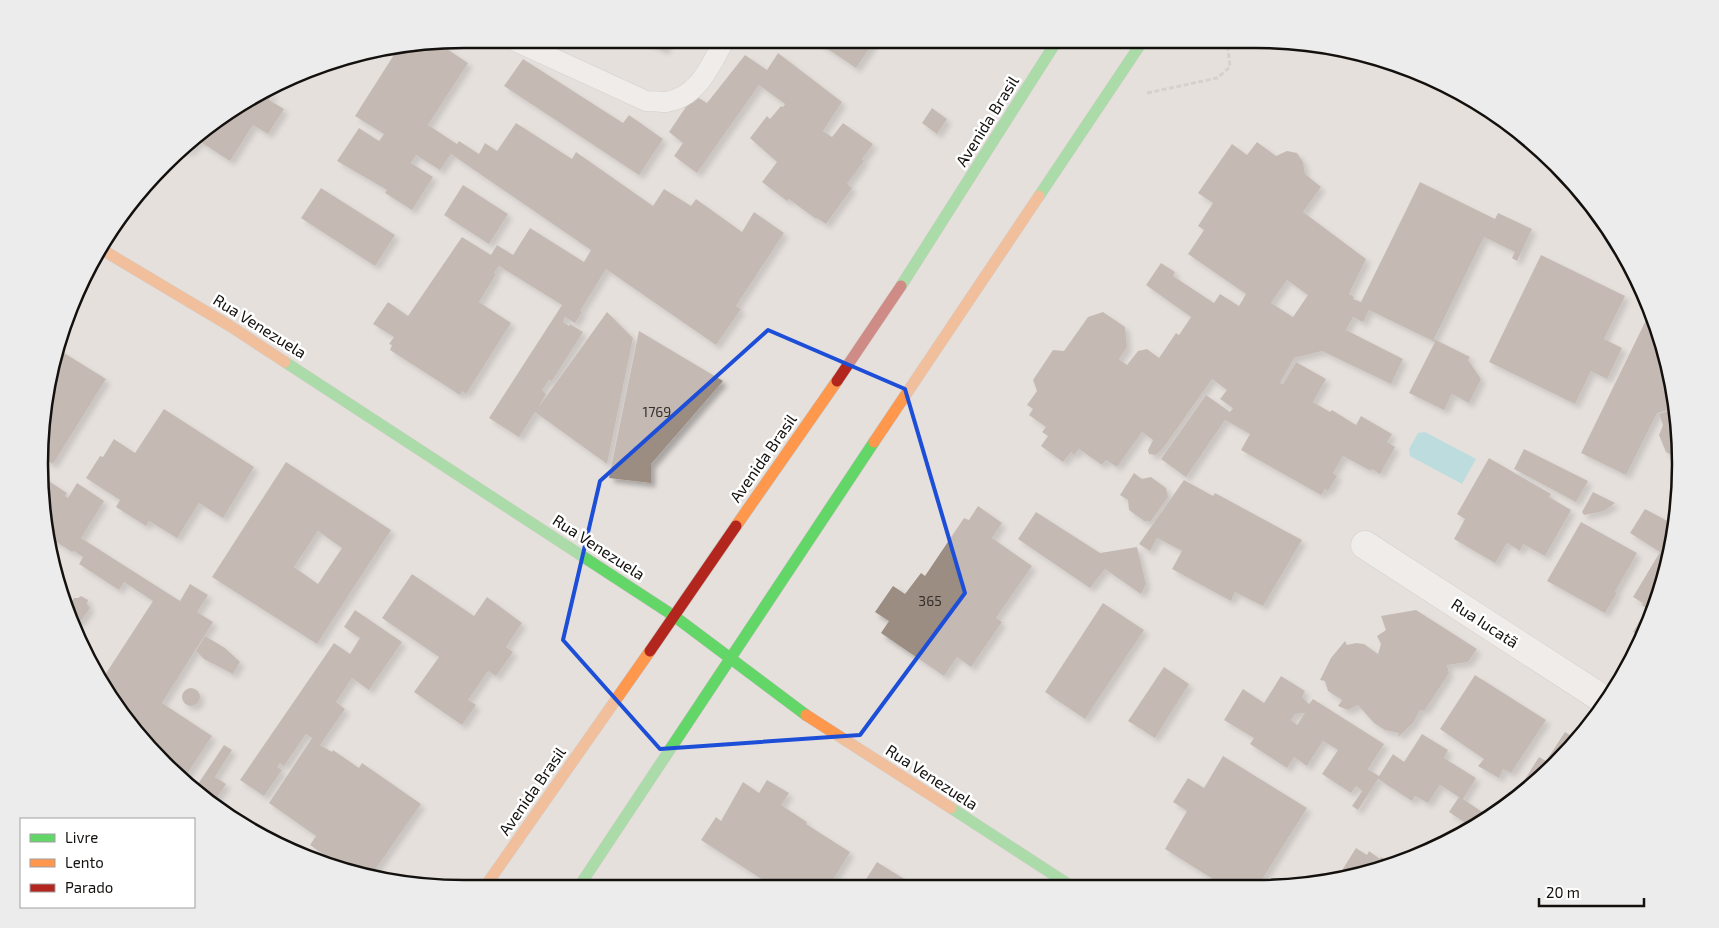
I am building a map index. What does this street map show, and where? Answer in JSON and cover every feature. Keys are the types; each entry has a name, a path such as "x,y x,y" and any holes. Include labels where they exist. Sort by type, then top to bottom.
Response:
{"main road":[{"name":"Avenida Brasil","path":"490,880 896,295 1052,48"},
{"path":"583,880 730,657 1139,48"},
{"name":"Rua Venezuela","path":"106,251 230,326 674,616 794,707 1059,880"}],"street":[{"name":"Rua Iucatã","path":"1364,545 1600,697"}],"lane":[{"path":"531,48 646,101 666,102 682,97 701,82 720,48"}],"path":[{"path":"1122,73 1146,93 1217,78 1230,67 1228,48"}],"highlighted area":[{"path":"768,330 905,389 965,593 860,735 660,749 563,640 600,481"}],"water":[{"path":"1425,432 1476,459 1462,484 1410,456 1409,449 1418,433"}],"building":[{"path":"446,48 468,63 428,125 457,144 459,141 479,154 485,143 497,151 516,123 572,159 576,152 653,206 664,189 691,206 696,199 742,232 754,212 784,233 736,306 741,309 716,345 606,269 580,311 582,312 575,323 565,317 563,322 583,332 552,381 549,380 542,390 546,394 538,408 607,312 633,338 607,464 535,412 519,437 489,418 562,305 499,266 479,302 511,323 466,394 462,391 460,395 390,350 392,345 389,344 394,337 373,324 388,302 408,316 462,237 491,255 497,245 513,255 530,228 584,262 591,250 451,154 440,170 416,155 411,163 433,177 412,210 385,193 387,190 337,161 359,128 379,141 384,134 355,116 395,54"},
{"path":"826,48 870,48 856,68"},
{"path":"778,53 842,102 823,131 832,137 843,123 873,144 862,159 864,161 847,184 852,188 826,224 789,199 787,201 762,182 777,162 750,138 767,116 770,119 785,104 759,85 697,173 674,156 683,143 669,132 694,95 707,103 745,55 767,70"},
{"path":"523,59 623,123 629,115 663,139 639,175 504,86"},
{"path":"272,94 269,100 284,109 268,134 253,125 230,161 200,142 233,118"},
{"path":"932,108 947,119 937,134 922,123"},
{"path":"1257,142 1276,156 1287,151 1297,153 1303,162 1305,174 1321,187 1303,212 1366,259 1349,294 1354,297 1353,299 1361,302 1420,182 1495,219 1498,213 1532,229 1517,261 1512,258 1515,252 1484,237 1434,339 1470,357 1468,360 1481,379 1469,403 1452,394 1444,410 1409,393 1435,342 1369,310 1363,322 1353,317 1346,330 1403,359 1391,384 1322,351 1294,358 1280,383 1283,384 1296,362 1326,379 1313,402 1330,412 1332,410 1356,425 1361,416 1392,434 1387,442 1395,447 1380,474 1343,456 1333,473 1337,476 1328,491 1325,489 1321,495 1241,450 1250,434 1225,420 1186,477 1161,459 1206,395 1230,412 1233,408 1220,399 1227,390 1212,379 1164,447 1156,455 1149,454 1148,450 1153,440 1142,432 1117,467 1106,460 1102,465 1079,449 1074,455 1071,452 1063,462 1041,446 1048,436 1042,432 1046,427 1029,415 1033,409 1027,405 1037,391 1033,380 1053,350 1064,351 1088,317 1103,312 1125,327 1127,347 1119,359 1127,365 1138,351 1147,349 1159,358 1176,333 1179,335 1191,317 1146,285 1161,263 1175,272 1173,276 1214,303 1220,294 1239,306 1246,294 1188,254 1204,230 1198,226 1213,203 1198,193 1232,144 1247,155","holes":["1287,280 1308,295 1293,317 1271,303"]},
{"path":"463,185 508,214 489,244 444,215"},
{"path":"321,188 395,235 375,266 301,218"},
{"path":"1541,255 1625,296 1604,339 1622,348 1607,379 1591,371 1575,404 1489,362"},
{"path":"1646,321 1657,356 1668,410 1657,413 1626,475 1581,453"},
{"path":"639,331 723,381 651,464 651,483 609,478"},
{"path":"63,352 106,379 53,464 48,461 48,437 51,410"},
{"path":"164,409 254,467 223,518 199,503 177,538 149,521 146,526 116,507 120,500 86,478 100,456 103,457 114,439 135,453"},
{"path":"1668,411 1672,455 1666,452 1659,435 1663,425 1659,414"},
{"path":"1524,449 1588,481 1576,502 1514,469"},
{"path":"1489,458 1551,494 1549,497 1571,510 1545,556 1523,544 1520,551 1507,543 1495,563 1454,539 1465,519 1457,514"},
{"path":"286,462 391,530 317,644 212,577","holes":["318,531 342,548 318,584 294,567"]},
{"path":"1134,473 1142,479 1151,477 1166,488 1168,497 1151,521 1144,521 1129,510 1128,500 1120,495"},
{"path":"1184,480 1213,496 1215,493 1302,540 1263,606 1235,592 1231,601 1172,569 1182,551 1157,538 1150,551 1139,544"},
{"path":"48,481 67,493 65,496 68,498 77,483 104,501 81,538 180,601 190,584 208,595 197,612 213,622 162,703 212,736 186,775 151,739 134,718 105,675 153,601 124,582 119,590 79,564 83,557 74,551 72,552 55,541 51,518"},
{"path":"1593,492 1615,503 1604,511 1584,515 1582,512"},
{"path":"978,506 1002,523 992,538 1032,566 996,618 1002,622 971,667 957,657 944,676 881,633 889,621 875,612 893,586 905,594 921,573 925,576 964,518 969,520"},
{"path":"1645,509 1667,521 1657,572 1645,608 1642,605 1643,603 1633,597 1660,552 1630,533"},
{"path":"1036,512 1100,553 1137,547 1146,584 1141,594 1105,569 1090,588 1018,539"},
{"path":"1581,522 1637,553 1605,613 1547,581"},
{"path":"412,574 474,616 487,597 522,623 506,647 513,652 496,676 488,671 468,700 476,705 462,725 414,692 439,657 382,618"},
{"path":"81,596 88,600 87,604 90,608 80,622 71,602 74,598"},
{"path":"1103,603 1144,630 1085,719 1045,692"},
{"path":"355,610 402,642 369,690 352,678 336,702 345,709 320,745 332,752 333,750 359,768 362,763 421,804 375,870 328,857 310,845 316,836 269,803 312,738 306,734 284,766 280,763 277,767 282,770 264,796 240,780 334,643 350,654 360,638 344,627"},
{"path":"1416,610 1477,649 1468,662 1447,665 1449,673 1425,710 1420,710 1413,723 1398,737 1399,733 1385,730 1374,723 1358,705 1348,710 1338,706 1342,700 1328,691 1325,681 1320,680 1331,658 1345,641 1347,645 1364,644 1378,654 1381,644 1377,636 1386,630 1381,616"},
{"path":"1642,617 1635,633 1633,632"},
{"path":"205,636 225,648 240,662 233,674 204,659 196,651"},
{"path":"1164,667 1189,684 1155,738 1128,721"},
{"path":"1475,675 1546,720 1511,773 1503,769 1499,778 1478,766 1484,759 1440,729"},
{"path":"1281,676 1305,691 1302,697 1309,704 1313,699 1384,744 1368,769 1379,776 1393,754 1404,762 1422,734 1448,750 1444,758 1476,778 1463,799 1483,812 1466,823 1449,812 1459,797 1440,785 1428,803 1415,796 1412,801 1378,779 1358,810 1352,806 1362,791 1356,786 1351,793 1322,774 1338,750 1323,741 1307,766 1294,757 1287,768 1250,744 1254,738 1224,720 1243,689 1264,703","holes":["1305,713 1297,725 1291,720 1295,714"]},
{"path":"191,688 197,691 200,697 197,703 191,706 185,703 182,697 185,691"},
{"path":"1565,732 1571,736 1550,759 1523,783 1539,757 1546,761"},
{"path":"224,745 232,750 215,777 226,784 216,798 198,784"},
{"path":"1223,756 1307,808 1262,880 1214,880 1165,849 1187,811 1173,802 1188,778 1204,788"},
{"path":"767,780 789,793 781,805 807,822 806,824 850,852 833,880 763,880 701,840 716,817 721,821 743,782 759,793"},
{"path":"1356,848 1367,855 1369,851 1380,859 1381,857 1385,859 1363,866 1342,871"},
{"path":"877,862 906,880 865,880"}],"traffic: fast":[{"path":"901,286 1052,48"},
{"path":"1039,196 1138,48"},
{"path":"285,362 674,616 806,715"},
{"path":"583,880 874,442"},
{"path":"951,808 1062,880"}],"traffic: slow":[{"path":"874,442 1039,196"},
{"path":"106,252 230,326 285,362"},
{"path":"736,526 837,381"},
{"path":"490,880 650,651"},
{"path":"806,715 951,808"}],"traffic: jam":[{"path":"837,381 901,286"},
{"path":"650,651 736,526"}]}
